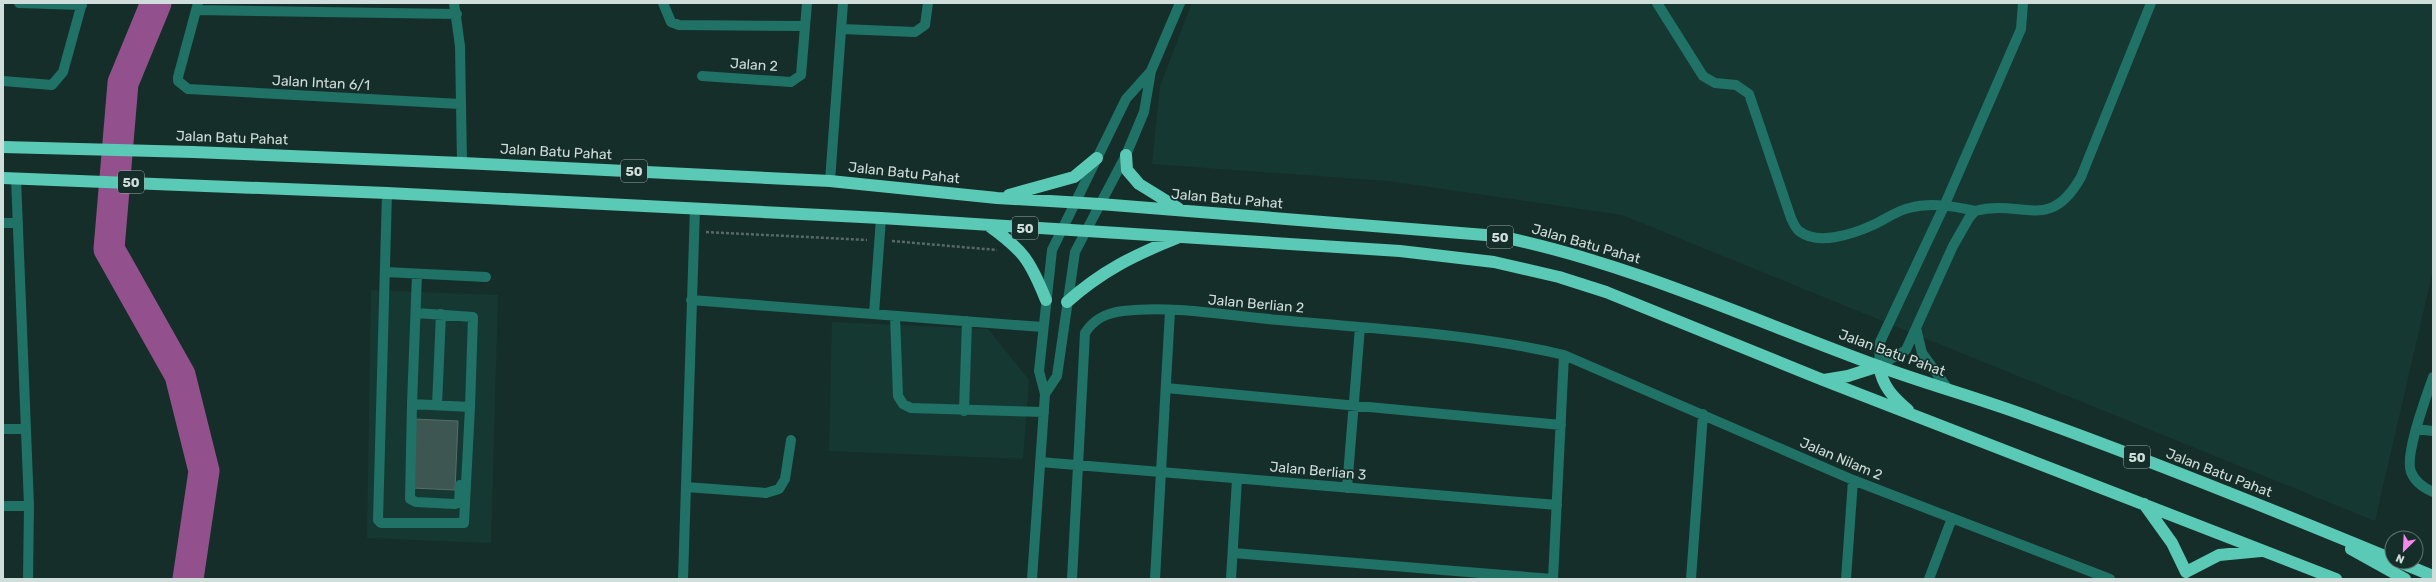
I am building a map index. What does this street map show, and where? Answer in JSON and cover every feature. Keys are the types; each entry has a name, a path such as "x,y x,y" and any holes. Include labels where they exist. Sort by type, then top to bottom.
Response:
{"highway":[{"name":"Jalan Batu Pahat","path":"3,147 193,152 462,163 830,181 997,198 1074,202 1498,236 1545,246 1674,287 1878,366 2041,421 2297,520 2384,556"},
{"path":"1126,155 1127,170 1139,184 1182,211"},
{"path":"997,198 1074,177 1097,158"},
{"name":"50","path":"3,178 387,193 882,218 1400,251 1501,264 1559,277 1606,292 1823,380 2336,579"},
{"path":"988,225 1023,253 1033,267 1046,300"},
{"path":"1067,302 1088,283 1118,264 1180,237"},
{"path":"1823,380 1848,376 1878,366 1882,382 1896,399 1915,416"},
{"path":"2144,504 2172,543 2185,575 2219,555 2263,551"},
{"path":"2297,520 2405,579"},
{"path":"2418,570 2433,576"}],"street":[{"path":"3,81 52,85 60,79 82,4 19,3"},
{"path":"454,3 457,14 460,46 462,163"},
{"path":"663,3 671,22 678,25 805,26 807,3"},
{"path":"830,181 844,3"},
{"path":"842,29 915,32 925,25 928,3"},
{"path":"1045,394 1057,376 1067,302 1076,252 1126,155 1144,112 1151,71 1180,3"},
{"path":"1657,3 1703,76 1715,83 1736,85 1749,94 1791,218 1798,231 1807,236 1823,238 1843,236 1871,226 1908,208 1945,204 1975,211 2042,210 2052,208 2065,201 2080,177 2151,3"},
{"path":"1878,366 1880,342 1945,204 2021,29 2023,3"},
{"path":"197,6 457,14"},
{"name":"Jalan Intan 6/1","path":"197,6 178,77 182,85 188,89 201,91 460,104"},
{"name":"Jalan 2","path":"702,76 790,82 801,75 805,26"},
{"path":"1032,579 1045,394 1039,371 1042,327 1052,250 1074,202 1126,99 1151,71"},
{"path":"16,178 29,506 28,579"},
{"path":"387,193 377,517 382,522 462,524 466,521 473,319 470,316 416,313"},
{"path":"683,579 695,208"},
{"path":"1878,366 1906,350 1953,246 1969,218 1975,211"},
{"path":"874,314 882,218"},
{"path":"3,223 18,223"},
{"path":"385,272 486,277"},
{"path":"417,274 410,499 416,502 455,504 460,498 464,424 470,407"},
{"path":"692,300 1042,327"},
{"name":"Jalan Berlian 2","path":"1072,579 1085,333 1092,323 1110,314 1123,311 1170,311 1360,327 1525,345 1564,355"},
{"path":"1154,579 1170,311"},
{"path":"438,405 441,314"},
{"path":"895,316 898,396 903,404 911,408 964,411 1044,412"},
{"path":"964,411 967,321"},
{"path":"1347,488 1360,327"},
{"path":"1916,328 1922,353 1948,389"},
{"path":"1233,553 1553,579 1564,355"},
{"name":"Jalan Nilam 2","path":"1564,355 1853,480 2110,579"},
{"path":"2433,377 2416,429 2410,459 2410,471 2418,483 2433,492"},
{"path":"1166,388 1561,425"},
{"path":"412,404 470,407"},
{"path":"1691,579 1703,414"},
{"path":"3,429 26,429"},
{"path":"2416,429 2433,431"},
{"path":"686,488 766,493 779,489 785,479 791,440"},
{"name":"Jalan Berlian 3","path":"1040,462 1557,505"},
{"path":"1231,579 1237,479"},
{"path":"1846,579 1853,480"},
{"path":"3,506 29,506"},
{"path":"1929,579 1952,518"}],"path":[{"path":"694,231 1023,253"}],"shaded area":[{"path":"1192,3 2433,3 2433,270 2375,521 1622,215 1388,181 1152,164 1160,86"},
{"path":"3,245 4,245 3,418"},
{"path":"371,290 498,295 491,543 367,538"},
{"path":"832,322 988,329 1029,380 1023,459 829,451"}],"building":[{"path":"414,419 458,421 455,490 412,488"}],"waterway":[{"path":"156,3 123,83 109,249 180,375 204,471 188,579"}]}
